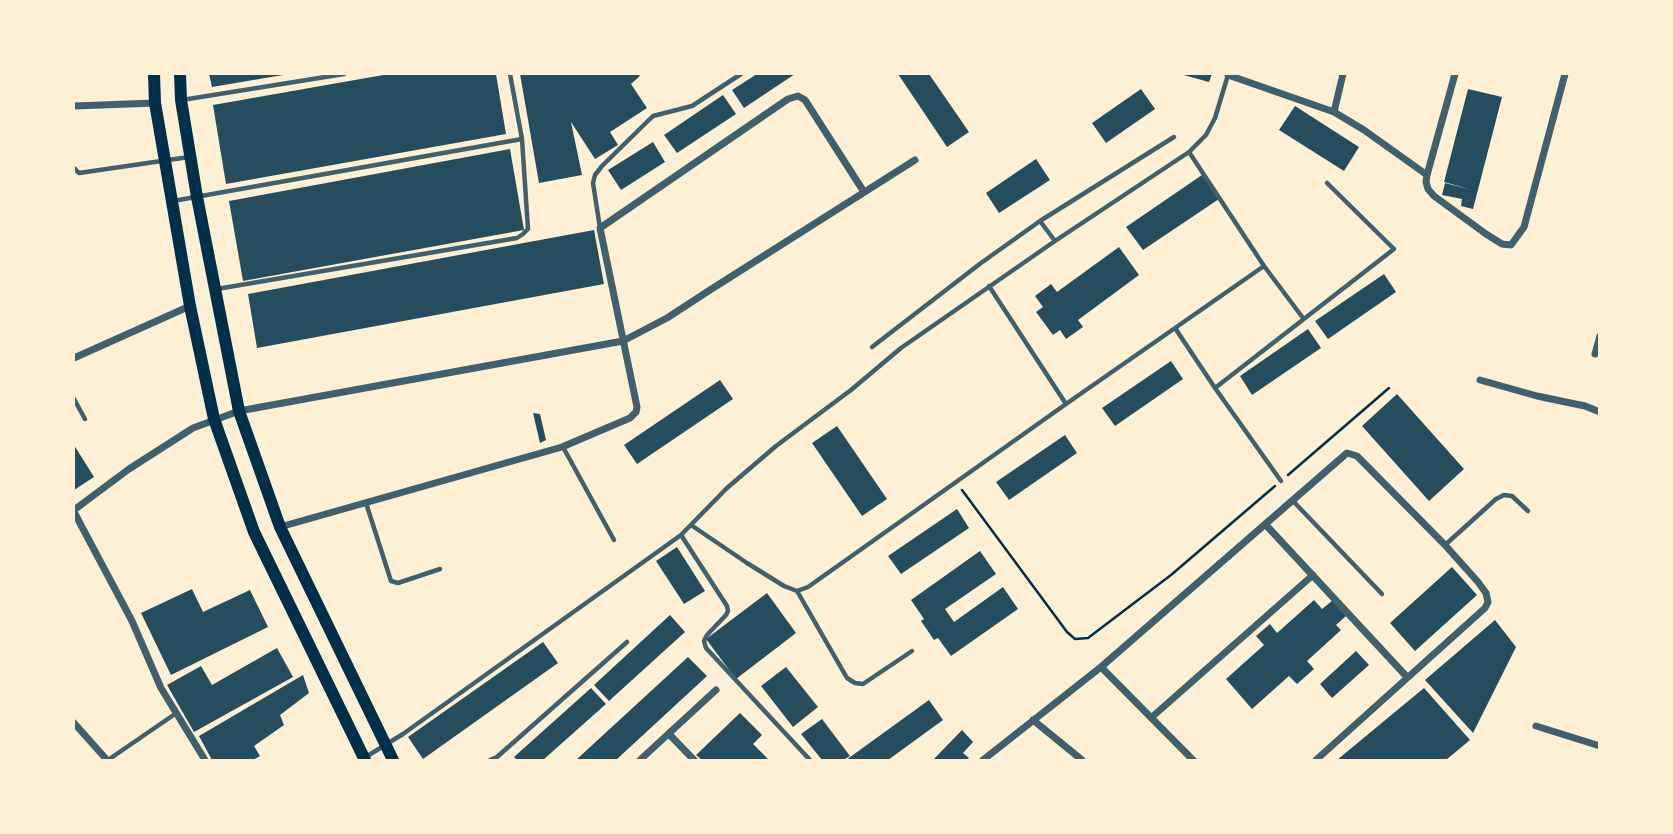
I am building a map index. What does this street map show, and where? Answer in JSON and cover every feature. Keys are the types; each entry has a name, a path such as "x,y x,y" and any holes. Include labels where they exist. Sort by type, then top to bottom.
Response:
{"main road":[{"path":"154,74 155,103 190,306 214,419 254,532 364,760"},
{"path":"180,74 181,100 197,197 239,411 280,527 393,761"}],"street":[{"path":"1228,74 1334,112 1427,175"},
{"path":"1334,112 1343,74"},
{"path":"1455,74 1427,175 1428,189 1494,239 1511,245 1524,227 1565,74"},
{"path":"280,527 562,447 630,418 637,407 600,228 788,99 798,96 805,100 864,192"},
{"path":"74,106 155,103"},
{"path":"205,761 161,688 132,621 74,511 129,469 193,428 239,411 623,341 667,318 915,160"},
{"path":"74,358 190,306"},
{"path":"1595,354 1600,336"},
{"path":"1480,380 1600,412"},
{"path":"983,761 1101,667 1347,453 1357,456 1445,545 1478,582 1486,593 1488,602 1485,608 1318,760"},
{"path":"1265,524 1407,677"},
{"path":"1152,717 1313,575"},
{"path":"1101,667 1194,761"},
{"path":"640,761 716,690"},
{"path":"1033,720 1082,761"},
{"path":"74,723 108,761"},
{"path":"1536,726 1600,746"},
{"path":"669,734 694,761"}],"lane":[{"path":"181,100 344,74"},
{"path":"216,290 517,238 523,234 528,229 522,139 510,74"},
{"path":"600,228 593,183 595,174 602,166 653,116 692,106 741,74"},
{"path":"364,760 681,535 727,488 776,446 851,390 901,348 1189,152 1206,135 1215,118 1228,74"},
{"path":"872,347 1040,221 1174,137"},
{"path":"172,201 522,139"},
{"path":"1189,152 1264,266 1303,318"},
{"path":"74,168 79,173 191,157"},
{"path":"1215,388 1394,249 1327,183"},
{"path":"1040,221 1055,241"},
{"path":"797,591 808,587 1264,266"},
{"path":"989,286 1066,404"},
{"path":"1175,328 1281,481"},
{"path":"74,399 85,419"},
{"path":"562,447 614,540"},
{"path":"1445,545 1496,499 1504,495 1512,496 1528,511"},
{"path":"1293,501 1382,594"},
{"path":"366,502 391,581 398,583 440,569"},
{"path":"691,525 747,563 797,591 848,678 855,683 863,684 912,651"},
{"path":"681,535 727,606 726,615 707,635 704,641 706,648 810,761"},
{"path":"489,761 627,642"},
{"path":"108,761 175,714"}],"path":[{"path":"956,482 1067,632 1075,639 1088,638 1171,575 1389,388"}],"building":[{"path":"209,74 283,74 283,75 212,87"},
{"path":"389,74 496,74 506,134 226,184 213,105"},
{"path":"520,74 638,74 640,76 631,84 647,108 610,132 618,145 595,159 571,122 582,175 539,183"},
{"path":"757,74 795,74 744,108 732,90"},
{"path":"898,74 929,74 969,132 947,147"},
{"path":"1180,74 1212,74 1209,82"},
{"path":"1141,89 1155,109 1106,143 1092,123"},
{"path":"1468,89 1502,97 1473,209 1461,206 1462,199 1442,195 1445,183 1472,190 1444,182"},
{"path":"723,95 736,114 677,153 664,135"},
{"path":"1295,106 1359,147 1344,171 1279,130"},
{"path":"653,142 665,162 621,190 608,170"},
{"path":"510,149 524,230 243,281 229,201"},
{"path":"1036,159 1050,180 999,213 986,193"},
{"path":"1202,175 1219,199 1143,250 1126,227"},
{"path":"594,230 604,284 257,348 248,294"},
{"path":"1119,247 1139,275 1078,320 1083,327 1066,339 1060,330 1053,335 1036,312 1043,307 1035,296 1051,284 1057,292"},
{"path":"1384,274 1396,292 1328,339 1315,321"},
{"path":"1308,329 1321,348 1252,395 1240,376"},
{"path":"1171,361 1183,379 1115,426 1102,408"},
{"path":"720,380 733,399 637,464 624,445"},
{"path":"1397,394 1464,469 1429,501 1362,426"},
{"path":"533,413 540,414 546,440 540,443"},
{"path":"837,426 887,499 862,516 812,443"},
{"path":"1065,435 1077,453 1009,500 996,482"},
{"path":"74,445 94,477 74,490"},
{"path":"957,509 969,528 901,574 888,556"},
{"path":"677,547 705,591 684,604 656,561"},
{"path":"980,551 996,574 945,609 954,622 1003,587 1018,609 951,656 938,638 934,640 911,600"},
{"path":"1452,567 1477,595 1415,651 1390,623"},
{"path":"192,589 203,612 250,590 268,627 171,675 141,613"},
{"path":"767,593 796,633 736,679 706,639"},
{"path":"1314,600 1322,609 1332,601 1346,616 1336,625 1341,630 1307,661 1314,669 1297,684 1289,676 1252,709 1226,679 1264,645 1256,636 1270,624 1277,633"},
{"path":"670,615 685,632 609,701 594,685"},
{"path":"1495,620 1516,647 1473,733 1425,680"},
{"path":"543,642 558,663 423,759 408,737"},
{"path":"277,648 293,677 194,732 167,685 201,666 212,685"},
{"path":"1356,651 1369,665 1332,698 1320,684"},
{"path":"688,657 707,676 616,760 576,760"},
{"path":"786,667 818,707 793,727 761,686"},
{"path":"303,675 309,693 280,715 284,725 254,746 260,756 253,760 212,760 199,736"},
{"path":"591,688 606,704 543,760 517,760 514,757"},
{"path":"1424,688 1470,740 1446,760 1337,760"},
{"path":"929,700 943,720 888,760 846,760"},
{"path":"740,713 762,735 753,744 769,760 702,760 696,755"},
{"path":"822,719 850,756 843,760 822,760 801,734"},
{"path":"962,730 973,742 963,753 969,758 933,760"}]}
